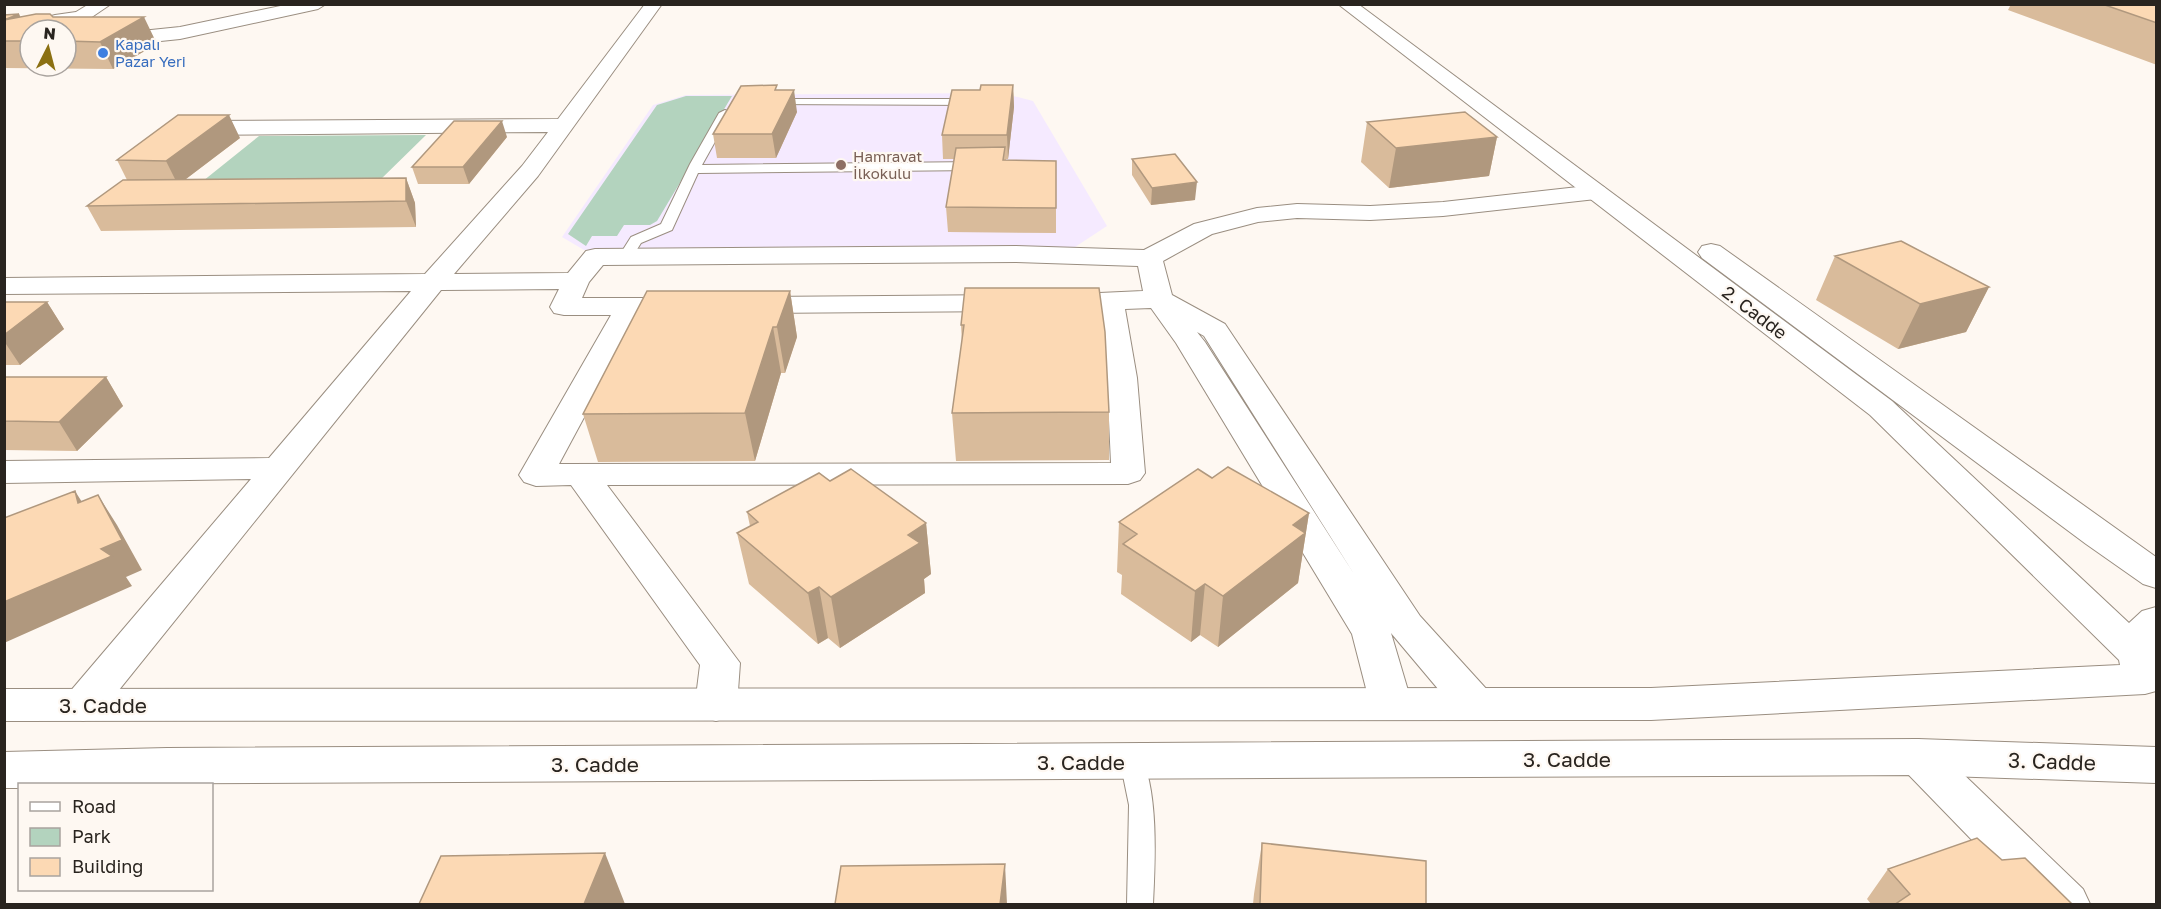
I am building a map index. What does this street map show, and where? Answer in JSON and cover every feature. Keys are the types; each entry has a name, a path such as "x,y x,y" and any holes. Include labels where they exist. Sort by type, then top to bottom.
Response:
{"street":[{"path":"4,35 55,20 80,17 103,4"},
{"path":"78,35 151,36 180,33 318,4"},
{"path":"83,705 433,282 530,171 654,4"},
{"name":"2. Cadde","path":"1346,4 1881,408 2146,675"},
{"name":"2. Cadde","path":"1367,4 2157,576"},
{"path":"173,128 565,125"},
{"path":"1475,704 1406,626 1215,330 1160,299 1112,302 564,307 576,281 595,257 1016,254 1149,258 1203,230 1257,215 1298,211 1370,213 1443,209 1596,192"},
{"path":"1149,258 1160,299 1190,342 1371,633 1391,704"},
{"path":"4,286 576,281"},
{"path":"630,306 536,475 1128,472 1122,378 1112,310"},
{"path":"4,472 280,468"},
{"path":"581,475 720,663 716,705"},
{"path":"2146,675 2140,634 2157,621"},
{"name":"3. Cadde","path":"4,705 1651,704 2146,675"},
{"path":"1918,757 2066,904"},
{"name":"3. Cadde","path":"4,770 179,766 1918,757 2157,765"}],"lane":[{"path":"626,256 636,240 667,227 693,169 730,105 738,102"},
{"path":"761,102 981,102"},
{"path":"693,169 991,166"},
{"path":"1132,761 1141,805 1140,904"}],"shaded area":[{"name":"Hamravat İlkokulu","path":"1002,93 1033,101 1107,226 1072,249 584,250 562,237 653,105 686,95"}],"green space":[{"path":"686,96 732,96 657,221 650,225 624,225 617,236 592,236 586,246 568,234 657,105"},
{"path":"426,135 378,182 198,185 259,136"}],"building":[{"path":"2102,4 2157,4 2157,23"},
{"path":"19,14 4,20 4,15"},
{"path":"36,14 50,14 53,17 144,17 100,42 78,41 78,18 18,18 18,41 4,41 4,20"},
{"path":"777,85 775,90 794,90 772,134 713,134 741,86"},
{"path":"981,85 1013,85 1007,135 942,135 952,90 980,90"},
{"path":"1465,112 1497,137 1396,148 1367,122"},
{"path":"178,115 229,115 166,161 117,160"},
{"path":"454,121 502,121 463,167 412,167"},
{"path":"1005,147 1003,160 1056,161 1056,208 946,207 956,148"},
{"path":"1175,154 1197,182 1152,188 1132,159"},
{"path":"406,178 406,201 87,206 123,180"},
{"path":"1901,241 1989,287 1920,304 1835,256"},
{"path":"965,288 1099,288 1105,332 1109,412 952,413 964,325 961,325"},
{"path":"647,291 790,291 777,327 773,327 745,413 583,414"},
{"path":"4,302 47,302 4,335"},
{"path":"4,377 106,377 59,422 4,421"},
{"path":"1228,467 1309,513 1293,525 1305,533 1223,596 1205,584 1195,591 1123,544 1137,534 1119,522 1198,469 1212,478"},
{"path":"851,469 926,523 908,535 920,543 831,597 819,587 808,593 737,533 758,522 747,512 819,473 830,481"},
{"path":"75,491 78,503 98,495 122,540 101,549 112,556 4,602 4,518"},
{"path":"1977,838 2002,860 2025,858 2072,904 1897,903 1910,894 1888,869"},
{"path":"1262,843 1426,861 1426,904 1260,904"},
{"path":"605,853 584,904 419,904 441,856"},
{"path":"1005,864 1000,904 835,904 841,866"}],"place":[{"name":"Kapalı Pazar Yeri","path":"103,53"},
{"name":"Hamravat İlkokulu","path":"841,165"}]}
